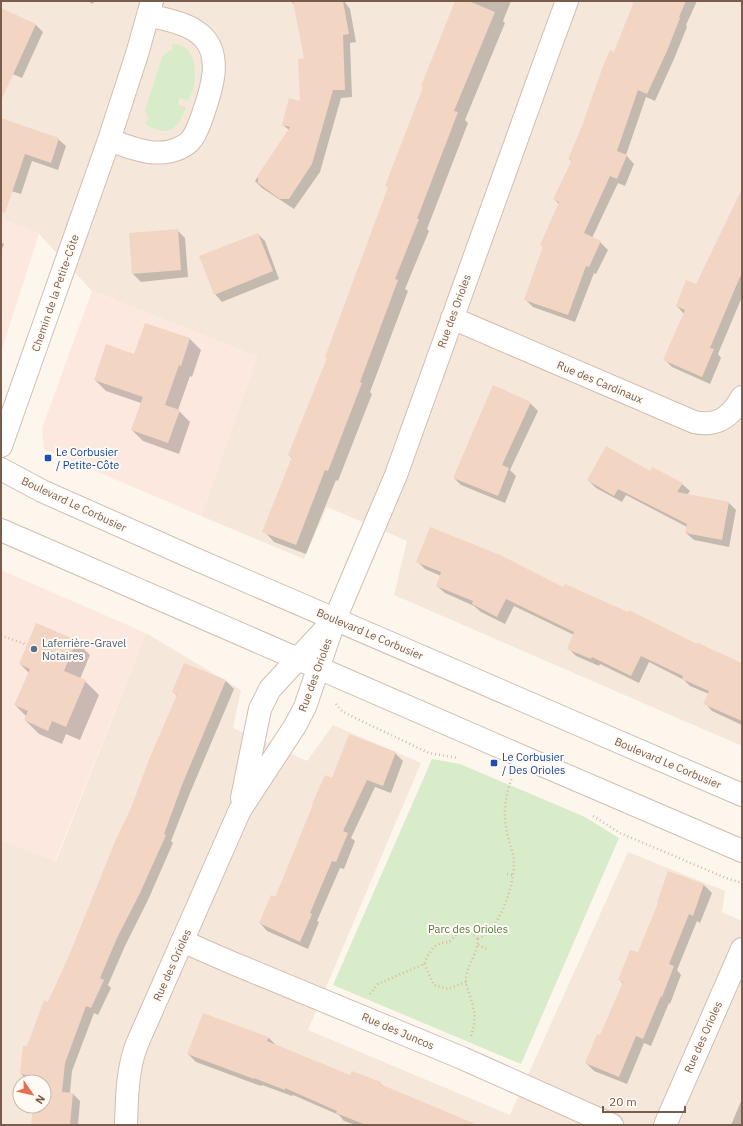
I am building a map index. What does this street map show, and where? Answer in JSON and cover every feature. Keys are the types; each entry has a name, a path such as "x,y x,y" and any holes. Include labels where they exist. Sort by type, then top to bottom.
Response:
{"street":[{"name":"Rue des Orioles","path":"126,1125 128,1078 133,1055 240,810 295,726 305,707 335,619 396,475 567,1"},
{"name":"Chemin de la Petite-Côte","path":"1,446 109,140 138,54 150,8 198,32 206,40 212,52 214,63 209,98 199,125 190,141 178,149 153,153 144,152 109,140"},
{"name":"Rue des Cardinaux","path":"452,318 694,422 707,424 718,422 727,415 742,397"},
{"name":"Boulevard Le Corbusier","path":"1,469 50,494 742,795"},
{"path":"2,533 297,658 514,754 742,851"},
{"name":"Rue des Orioles","path":"240,810 260,709 270,689 297,658 335,619"},
{"name":"Rue des Juncos","path":"182,941 462,1058 612,1125"},
{"name":"Rue des Orioles","path":"665,1125 742,949"}],"path":[{"path":"1,635 27,645"},
{"path":"336,704 342,711 351,716 429,753 465,759"},
{"path":"478,939 487,933 498,918 509,891 513,875 514,857 512,846 507,834 505,812 507,792 514,772"},
{"path":"505,776 518,782"},
{"path":"588,813 620,833 726,878 742,883"},
{"path":"507,874 513,875"},
{"path":"368,996 372,989 378,984 424,964 429,952 436,945 449,942 458,932 462,930 467,931 478,939 478,945 466,982 476,1012 474,1028 469,1042"},
{"path":"440,938 441,943"},
{"path":"478,945 489,950"},
{"path":"468,961 472,963"},
{"path":"424,964 434,985 448,989 466,982"}],"shaded area":[{"path":"1,1 742,1 742,746 394,595 407,541 327,507 304,559 201,516 257,357 92,291 39,234 1,219"},
{"path":"1,219 39,234 1,352"},
{"path":"92,291 257,357 201,516 44,449 42,428"},
{"path":"1,570 146,633 55,861 1,840"},
{"path":"146,633 241,690 233,728 307,761 333,725 421,763 308,1030 510,1115 628,852 725,891 722,912 742,921 742,1125 1,1125 1,840 56,861"}],"green space":[{"path":"172,44 180,45 186,48 190,53 195,67 195,75 193,90 188,101 180,98 178,105 186,107 183,115 176,126 172,129 163,131 153,128 145,123 149,119 145,111 162,57 169,51 173,50"},
{"name":"Parc des Orioles","path":"432,759 460,764 585,817 619,838 521,1064 333,985"}],"building":[{"path":"293,1 343,1 349,34 343,35 345,90 333,90 312,164 289,199 280,199 258,183 258,175 290,127 282,125 289,98 300,101 298,59 304,58"},
{"path":"455,1 469,1 495,12 454,111 458,112 417,219 419,219 395,279 398,280 360,382 362,383 328,471 325,470 296,545 262,532 292,457 288,455 327,358 325,357 388,187 385,186 423,87 421,86"},
{"path":"634,1 686,1 667,51 647,94 638,90 617,151 627,155 617,179 610,176 584,233 601,241 589,267 586,266 568,315 524,300 543,246 540,245 559,202 553,199 572,160 568,159 582,126 603,66 610,50 614,52"},
{"path":"1,8 36,24 1,101"},
{"path":"1,118 59,138 51,163 25,154 5,213 1,212"},
{"path":"742,189 742,272 710,348 714,349 702,377 663,360 685,310 676,306 686,280 696,284"},
{"path":"178,229 181,270 132,274 129,233"},
{"path":"258,233 273,271 214,295 199,256"},
{"path":"145,323 190,338 181,366 179,365 165,405 180,410 168,443 131,430 143,397 94,380 106,344 134,354"},
{"path":"493,385 531,402 502,465 509,468 498,496 453,478"},
{"path":"606,446 650,471 652,467 683,483 677,492 729,502 722,540 685,533 687,524 618,489 614,496 587,480"},
{"path":"430,527 500,555 563,587 565,584 628,612 629,610 697,644 698,643 742,663 742,721 703,704 709,691 682,679 683,676 641,656 631,676 592,657 591,659 567,649 574,632 506,599 497,617 472,604 473,601 436,586 441,572 416,562"},
{"path":"36,623 77,640 64,671 86,680 66,727 52,721 48,731 24,720 28,711 14,705 30,669 19,664"},
{"path":"184,663 226,680 182,785 164,834 166,835 140,893 117,938 100,978 104,980 91,1008 86,1006 65,1063 62,1092 73,1093 70,1125 31,1125 32,1114 52,1114 52,1074 20,1074 23,1046 27,1046 44,1000 48,1002 70,953 177,695 172,692"},
{"path":"349,734 396,752 383,786 367,780 343,831 348,833 336,862 332,861 310,913 312,914 300,942 259,923 271,895 275,897 325,775 332,778"},
{"path":"668,871 704,884 693,916 689,914 669,964 674,966 662,997 661,996 643,1039 636,1036 619,1077 585,1063 597,1034 600,1035 623,982 618,980 630,950 638,952 658,903 657,902"},
{"path":"203,1013 269,1037 267,1041 350,1075 352,1071 381,1082 380,1084 478,1125 366,1125 336,1113 337,1111 285,1088 285,1090 187,1054"}],"place":[{"name":"Le Corbusier / Petite-Côte","path":"48,458"},
{"name":"Laferrière-Gravel Notaires","path":"34,649"},
{"name":"Le Corbusier / Des Orioles","path":"494,763"}]}
